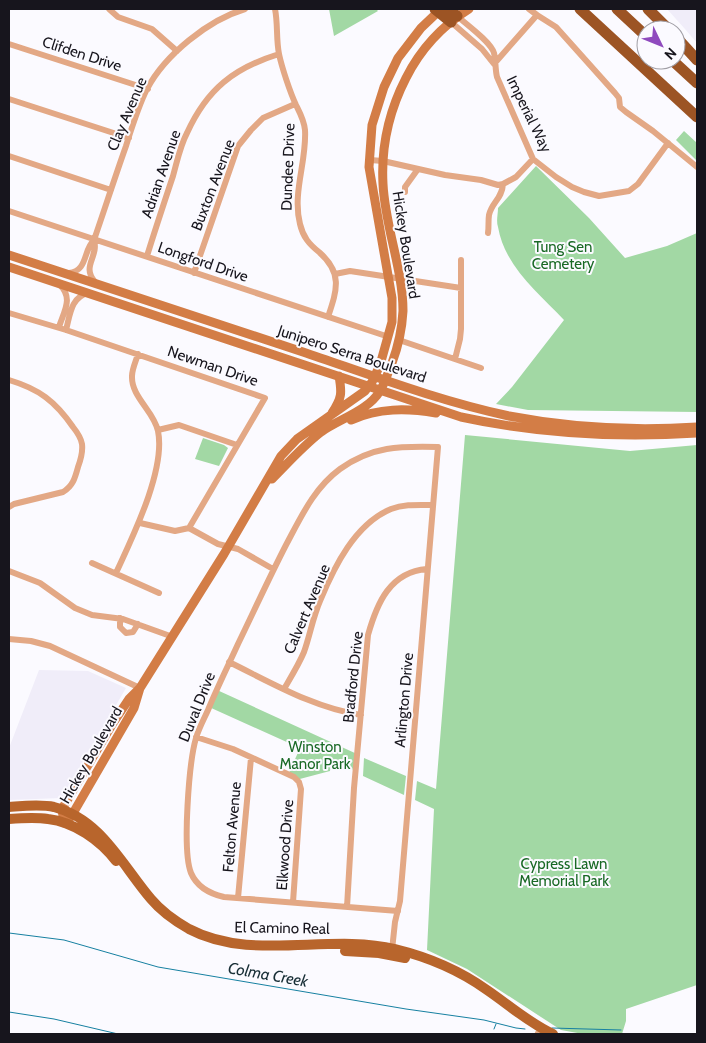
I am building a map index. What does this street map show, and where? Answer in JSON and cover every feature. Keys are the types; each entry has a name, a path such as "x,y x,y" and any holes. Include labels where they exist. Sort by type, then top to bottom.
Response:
{"highway":[{"path":"440,9 454,19"},
{"path":"580,9 697,117"},
{"path":"617,9 636,27"},
{"path":"648,9 659,20"},
{"path":"686,48 697,60"},
{"path":"683,70 697,83"}],"main road":[{"name":"Hickey Boulevard","path":"64,823 62,810 129,699 140,688 173,637 265,486 276,464 288,447 331,414 358,398 375,376 389,337 392,322 392,298 373,196 370,160 372,126 388,76 411,40 440,9"},
{"name":"Hickey Boulevard","path":"265,486 300,450 325,429 367,404 381,390 399,340 402,323 402,301 384,193 383,161 387,130 401,88 422,52 436,35 469,9"},
{"name":"Junipero Serra Boulevard","path":"9,255 475,408 539,421 613,428 697,427"},
{"name":"Junipero Serra Boulevard","path":"9,267 461,417 512,427 579,433 637,435 697,433"},
{"path":"356,370 372,367 383,358"},
{"path":"392,362 401,384"},
{"path":"331,414 342,394 339,376"},
{"path":"325,429 362,415 389,409 418,410 461,417"},
{"name":"Hickey Boulevard","path":"64,823 72,815 134,708 140,688"},
{"name":"El Camino Real","path":"9,807 46,806 62,810 86,823 105,839 151,899 164,912 200,934 239,944 366,945 392,952 461,979 539,1034"},
{"name":"El Camino Real","path":"9,819 49,819 78,829 94,840 113,858 148,903 162,917 178,929 202,941 216,946 238,949 392,952 421,956 450,968 474,981 531,1022 553,1034"}],"street":[{"path":"109,9 118,17 152,29 177,51"},
{"name":"Clay Avenue","path":"62,273 76,272 82,266 90,244 94,240 128,138 148,89 159,72 177,51 214,22 245,9"},
{"name":"Dundee Drive","path":"275,9 279,54 305,130 299,184 299,223 303,235 309,244 329,261 335,274"},
{"path":"529,9 548,21 560,32 615,93 619,98 620,107 697,167"},
{"path":"494,64 537,15"},
{"name":"Imperial Way","path":"454,19 494,52 497,77 533,159 572,187 599,196 629,191 638,184 668,143"},
{"name":"Clifden Drive","path":"9,44 148,89"},
{"name":"Adrian Avenue","path":"147,256 186,134 201,106 216,89 240,70 259,60 279,54"},
{"path":"9,99 128,138"},
{"name":"Buxton Avenue","path":"194,272 238,146 263,118 295,104"},
{"path":"9,156 111,190"},
{"path":"370,160 481,180 498,185 516,177 533,159"},
{"path":"405,192 405,188 418,169"},
{"path":"488,233 490,215 494,204 502,193 503,184"},
{"name":"Longford Drive","path":"9,212 389,337"},
{"name":"Clay Avenue","path":"94,240 96,246 89,269 90,277 97,285"},
{"path":"454,359 460,339 460,260"},
{"path":"328,317 337,288 335,274 345,271 461,288"},
{"path":"58,283 65,290 68,298 62,329"},
{"path":"62,329 75,300 81,295 89,293"},
{"name":"Newman Drive","path":"9,313 138,354 265,398 189,528"},
{"path":"399,340 482,368"},
{"path":"116,573 140,523 159,452 158,430 136,392 132,379 138,354"},
{"path":"9,380 32,389 60,409 79,436 82,444 82,455 74,482 68,489 9,506"},
{"path":"158,430 179,425 237,445"},
{"name":"Duval Drive","path":"398,911 224,897 209,892 199,885 191,873 187,836 190,767 196,737 230,662 306,506 319,487 340,469 368,452 400,446 438,446"},
{"name":"Arlington Drive","path":"392,952 400,901 438,446"},
{"name":"Calvert Avenue","path":"284,689 303,653 320,601 351,543 374,518 392,509 406,505 432,505"},
{"path":"140,523 175,531 189,528 218,544 238,550 274,569"},
{"path":"92,563 160,593"},
{"name":"Bradford Drive","path":"347,907 354,788 368,635 374,616 386,592 403,575 414,570 427,569"},
{"path":"9,571 40,583 75,608 92,615 120,618 173,637"},
{"path":"120,618 120,627 126,632 133,632 138,624"},
{"path":"9,640 31,640 50,646 140,688"},
{"path":"230,662 306,700 328,708 361,715"},
{"name":"Elkwood Drive","path":"196,737 212,741 251,758 294,777 299,782 301,789 293,902"},
{"name":"Felton Avenue","path":"238,898 251,758"}],"shaded area":[{"path":"667,9 697,9 697,43 686,30 686,20 677,20"},
{"path":"39,670 88,671 126,688 62,798 9,800 9,748"}],"green space":[{"path":"329,9 376,9 378,11 334,36"},
{"path":"684,131 697,143 697,161 676,140"},
{"name":"Tung Sen Cemetery","path":"536,166 589,218 625,258 667,246 697,233 697,412 528,410 496,404 512,387 564,320 515,267 502,241 497,225 498,208"},
{"name":"Cypress Lawn Memorial Park","path":"465,435 630,451 697,445 697,985 626,1009 626,1021 622,1034 583,1034 561,1030 467,969 427,950 434,809 415,800 417,781 436,789"},
{"path":"203,438 228,448 219,466 195,459"},
{"name":"Winston Manor Park","path":"217,690 357,754 356,771 331,762 330,771 296,780 288,775 300,748 209,707"},
{"path":"364,758 406,776 404,795 363,776"}],"waterway":[{"name":"Colma Creek","path":"9,933 64,940 158,967 406,1009 484,1020 525,1029"},
{"path":"9,1012 54,1019 118,1034"},
{"name":"Colma Creek","path":"494,1029 496,1024"},
{"name":"Colma Creek","path":"552,1028 621,1030"}]}
